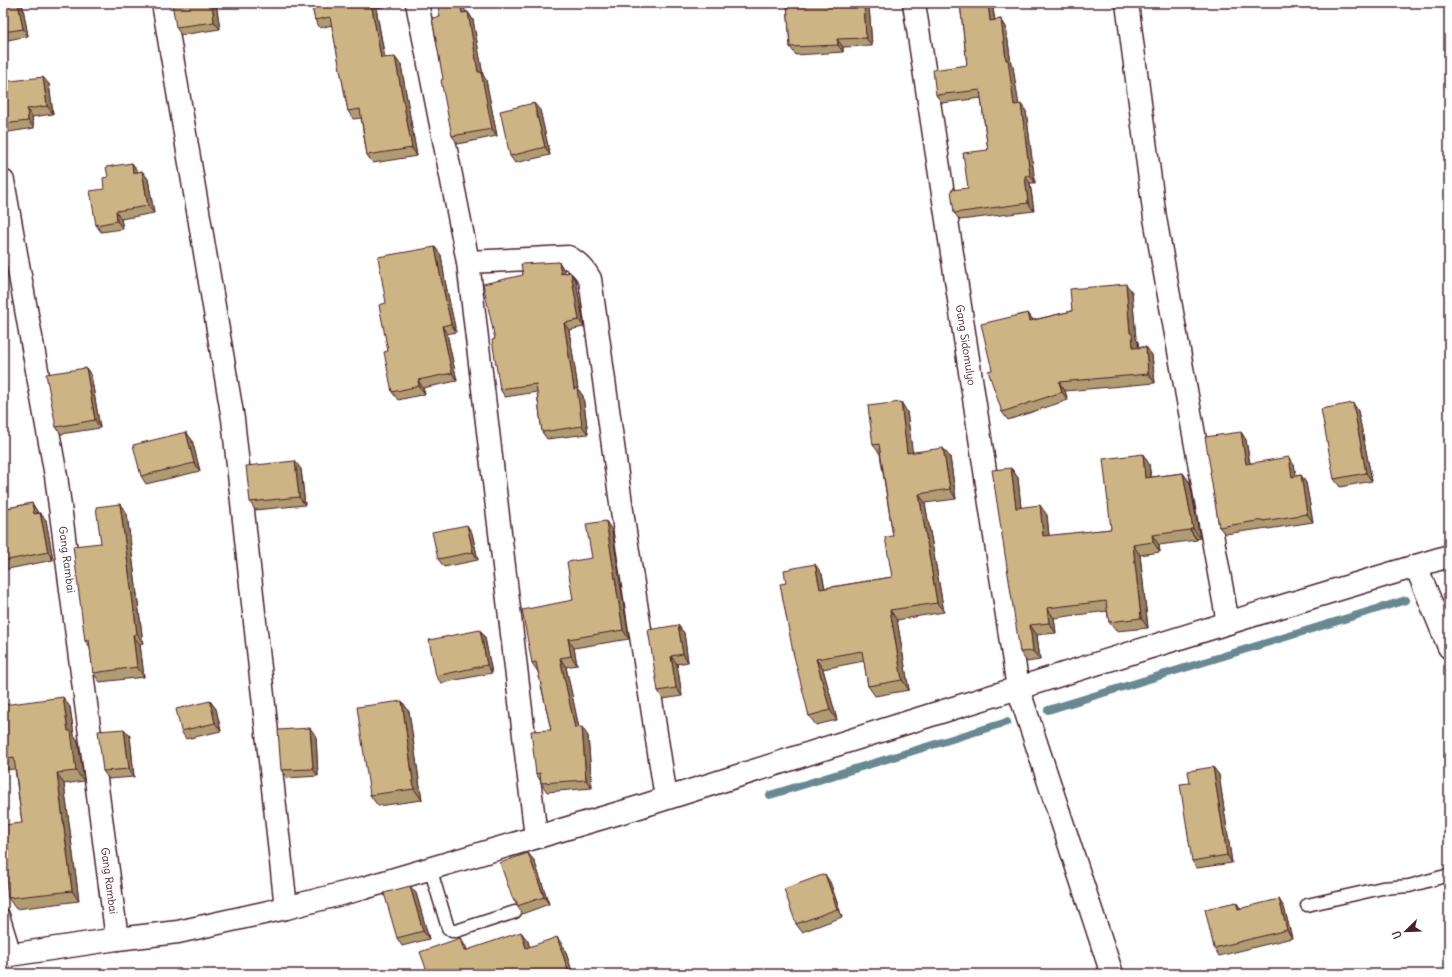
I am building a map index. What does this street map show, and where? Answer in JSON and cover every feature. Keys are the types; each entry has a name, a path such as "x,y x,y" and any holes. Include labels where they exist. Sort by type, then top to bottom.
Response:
{"street":[{"path":"163,3 233,419 286,908"},
{"path":"418,3 468,262 536,837"},
{"name":"Gang Sidomulyo","path":"914,3 1018,688 1112,974"},
{"path":"1127,3 1155,218 1228,623"},
{"name":"Gang Rambai","path":"3,181 56,476 117,939"},
{"path":"468,262 568,257 584,268 590,279 625,532 666,798"},
{"path":"9,955 117,939 178,932 286,908 364,888 666,798 1228,623 1449,556"},
{"path":"1416,566 1449,647"}],"lane":[{"path":"430,868 448,928 452,931 515,912"},
{"path":"1307,906 1376,889 1409,886 1449,875"},
{"path":"3,915 9,955"}],"building":[{"path":"3,3 18,3 23,29 3,32"},
{"path":"172,3 212,3 214,22 176,27"},
{"path":"311,3 371,3 381,58 395,57 412,148 367,155 360,109 348,111 330,17 315,20"},
{"path":"460,3 462,13 468,12 478,72 481,72 492,129 452,136 441,80 443,79 432,18 440,17 438,7"},
{"path":"787,3 864,3 866,38 837,39 838,45 790,47"},
{"path":"960,3 988,3 990,21 1001,19 1014,105 1021,104 1030,175 1025,176 1028,203 954,213 951,190 968,188 963,153 988,150 980,90 936,95 933,70 967,65"},
{"path":"43,77 47,106 27,109 28,121 3,124 3,82"},
{"path":"534,103 545,147 510,156 500,111"},
{"path":"132,163 133,173 142,171 148,206 116,211 117,221 96,225 90,191 104,189 103,178 108,177 106,167"},
{"path":"435,247 451,324 442,326 452,373 418,380 419,386 392,392 384,352 388,351 379,305 386,303 378,257"},
{"path":"559,262 561,274 571,273 579,320 564,323 574,389 577,388 582,426 542,432 536,384 500,389 492,340 495,339 483,284 523,275 521,264"},
{"path":"1126,284 1130,333 1132,333 1133,348 1146,347 1148,374 1059,382 1062,392 1002,412 988,371 992,370 981,324 1028,313 1030,321 1072,311 1070,289"},
{"path":"1449,307 1449,335 1445,308"},
{"path":"1447,354 1449,354 1449,367"},
{"path":"86,368 95,420 56,427 46,374"},
{"path":"901,402 907,453 943,448 950,489 919,494 937,603 890,610 902,680 868,686 862,651 816,659 830,710 809,716 793,652 780,584 786,583 784,570 815,564 820,589 892,577 885,537 893,536 879,444 873,445 868,406"},
{"path":"1353,403 1366,473 1334,479 1321,409"},
{"path":"186,432 194,463 141,476 133,445"},
{"path":"1241,432 1246,464 1289,457 1292,477 1301,475 1307,514 1219,527 1205,437"},
{"path":"1143,454 1145,478 1183,473 1193,529 1152,535 1153,542 1133,545 1141,618 1109,622 1106,601 1047,608 1049,623 1030,625 1033,651 1020,652 992,470 1011,468 1016,508 1040,505 1043,536 1111,529 1103,459"},
{"path":"295,461 299,497 250,502 246,466"},
{"path":"32,503 34,514 40,513 48,552 3,561 3,509"},
{"path":"120,504 137,634 133,635 137,667 93,673 89,640 85,641 73,546 101,543 96,507"},
{"path":"606,521 623,630 568,639 571,656 560,658 575,728 582,727 586,780 541,783 540,773 536,774 531,731 551,730 536,662 532,663 522,610 573,600 567,562 592,558 586,524"},
{"path":"467,525 473,552 438,559 432,532"},
{"path":"1449,611 1449,621 1446,613"},
{"path":"678,625 683,654 671,656 676,688 658,691 648,630"},
{"path":"480,630 487,665 436,676 429,640"},
{"path":"63,697 68,731 71,731 76,771 57,773 72,891 8,898 3,855 3,825 22,823 14,757 3,759 3,705"},
{"path":"210,701 215,723 181,731 176,709"},
{"path":"402,701 414,789 370,795 357,707"},
{"path":"310,728 313,769 281,770 278,730"},
{"path":"124,729 129,769 103,771 98,731"},
{"path":"1213,767 1227,855 1192,861 1180,784 1190,783 1188,771"},
{"path":"528,853 544,897 517,906 517,902 512,897 500,863"},
{"path":"825,874 837,909 796,924 784,889"},
{"path":"410,886 423,931 397,938 384,893"},
{"path":"1279,899 1287,930 1214,948 1205,909 1236,902 1238,909"},
{"path":"521,932 526,948 557,937 568,974 428,974 420,952 460,938 464,951"}],"waterway":[{"path":"1048,710 1406,600"},
{"path":"770,795 1007,722"}]}
